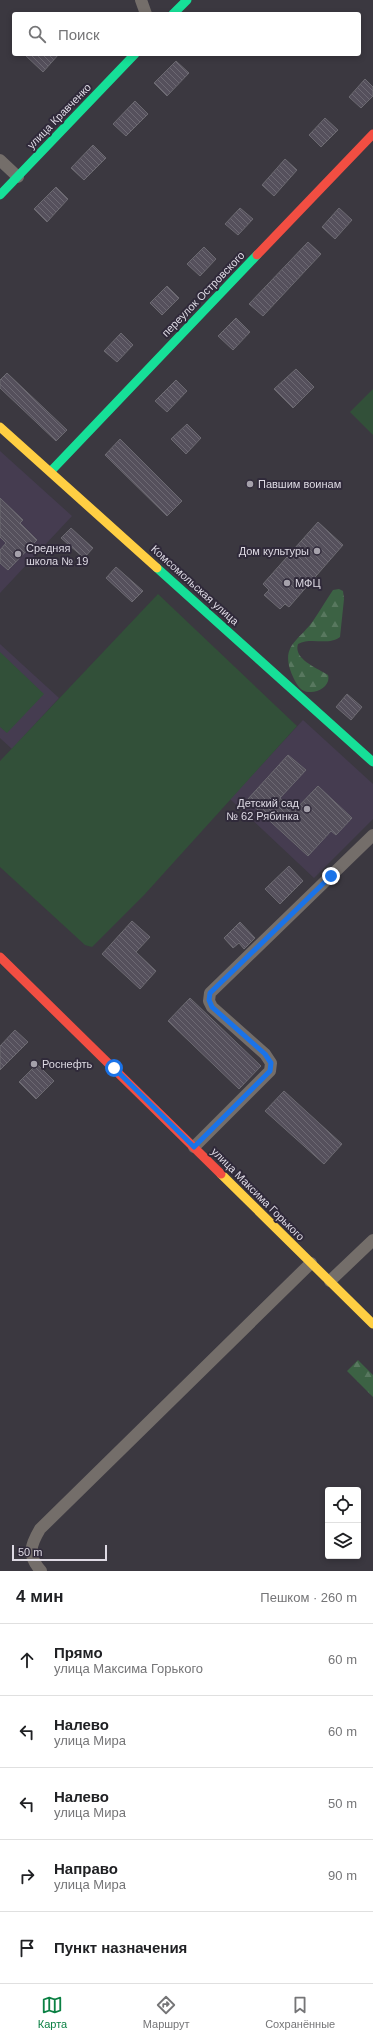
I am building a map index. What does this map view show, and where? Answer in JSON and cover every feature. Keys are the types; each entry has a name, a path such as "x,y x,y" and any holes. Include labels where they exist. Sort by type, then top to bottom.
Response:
{"street":[{"path":"141,0 145,12"},
{"path":"175,12 187,0"},
{"name":"улица Кравченко","path":"0,195 133,56"},
{"name":"переулок Островского","path":"51,471 373,134"},
{"path":"0,160 18,177"},
{"name":"Комсомольская улица","path":"0,427 51,471 373,762"},
{"path":"194,1147 270,1071 271,1063 265,1054 212,1007 209,1000 210,993 373,835"},
{"name":"улица Максима Горького","path":"0,957 373,1324"},
{"path":"330,1282 373,1240"},
{"path":"41,1571 34,1562 31,1545 40,1529 312,1263"}],"shaded area":[{"name":"Средняя школа № 19","path":"0,451 72,516 0,593"},
{"path":"0,644 59,698 12,749 0,738"},
{"name":"Детский сад № 62 Рябинка","path":"303,720 373,784 373,819 314,878 230,799"}],"green space":[{"path":"373,389 373,435 350,412"},
{"path":"339,589 343,591 344,599 340,637 330,641 308,641 298,644 297,649 302,659 328,675 328,682 323,688 313,692 306,692 296,684 288,659 289,652 296,640 313,621 333,590"},
{"path":"158,594 297,726 145,894 92,947 85,945 0,867 0,761"},
{"path":"0,652 44,694 7,733 0,727"},
{"path":"358,1360 373,1375 373,1397 347,1371"}],"building":[{"path":"26,56 57,56 43,72"},
{"path":"176,61 189,73 167,96 154,83"},
{"path":"365,79 373,87 373,96 361,108 349,97"},
{"path":"135,101 148,114 126,136 113,124"},
{"path":"325,118 338,130 321,147 309,135"},
{"path":"93,145 106,158 84,180 71,168"},
{"path":"285,159 297,170 274,196 262,185"},
{"path":"56,187 68,199 47,222 34,209"},
{"path":"240,208 253,219 238,235 225,224"},
{"path":"339,208 352,220 335,239 322,227"},
{"path":"308,242 321,254 263,316 249,304"},
{"path":"204,247 216,259 200,276 187,264"},
{"path":"167,286 179,298 162,315 150,303"},
{"path":"236,318 250,332 233,350 218,336"},
{"path":"121,333 133,345 117,362 104,351"},
{"path":"296,369 314,387 293,408 274,389"},
{"path":"7,373 67,430 56,441 0,388 0,380"},
{"path":"176,380 187,391 167,412 155,401"},
{"path":"187,424 201,438 186,454 171,439"},
{"path":"120,439 182,501 167,516 105,455"},
{"path":"0,498 23,520 20,523 37,540 8,570 0,563 0,550 6,543 0,537"},
{"path":"318,522 343,545 289,607 285,604 280,609 264,595 269,590 263,584"},
{"path":"71,528 93,548 84,558 61,538"},
{"path":"116,567 143,591 132,602 106,578"},
{"path":"347,694 362,707 351,720 336,707"},
{"path":"288,755 306,770 280,798 294,811 318,786 352,818 336,835 331,831 308,856 247,800"},
{"path":"289,866 303,881 280,904 265,889"},
{"path":"132,921 150,937 136,952 156,971 140,989 102,954"},
{"path":"240,922 255,938 244,949 239,943 233,948 224,938"},
{"path":"190,998 261,1066 239,1089 168,1021"},
{"path":"15,1030 28,1042 0,1070 0,1046"},
{"path":"37,1064 54,1081 36,1099 19,1082"},
{"path":"284,1091 342,1144 324,1164 265,1111"}],"traffic: fast":[{"path":"175,12 187,0"},
{"path":"0,195 133,56"},
{"path":"51,471 257,255"},
{"path":"157,568 373,762"}],"traffic: slow":[{"path":"0,427 157,568"},
{"path":"221,1174 373,1324"}],"traffic: jam":[{"path":"257,255 373,134"},
{"path":"0,957 221,1174"}],"place":[{"name":"Павшим воинам","path":"250,484"},
{"name":"Дом культуры","path":"317,551"},
{"name":"Средняя школа № 19","path":"18,554"},
{"name":"МФЦ","path":"287,583"},
{"name":"Детский сад № 62 Рябинка","path":"307,809"},
{"name":"Роснефть","path":"34,1064"}],"route":[{"path":"114,1068 194,1147 270,1071 271,1063 265,1054 212,1007 209,1000 210,993 331,876"}]}
